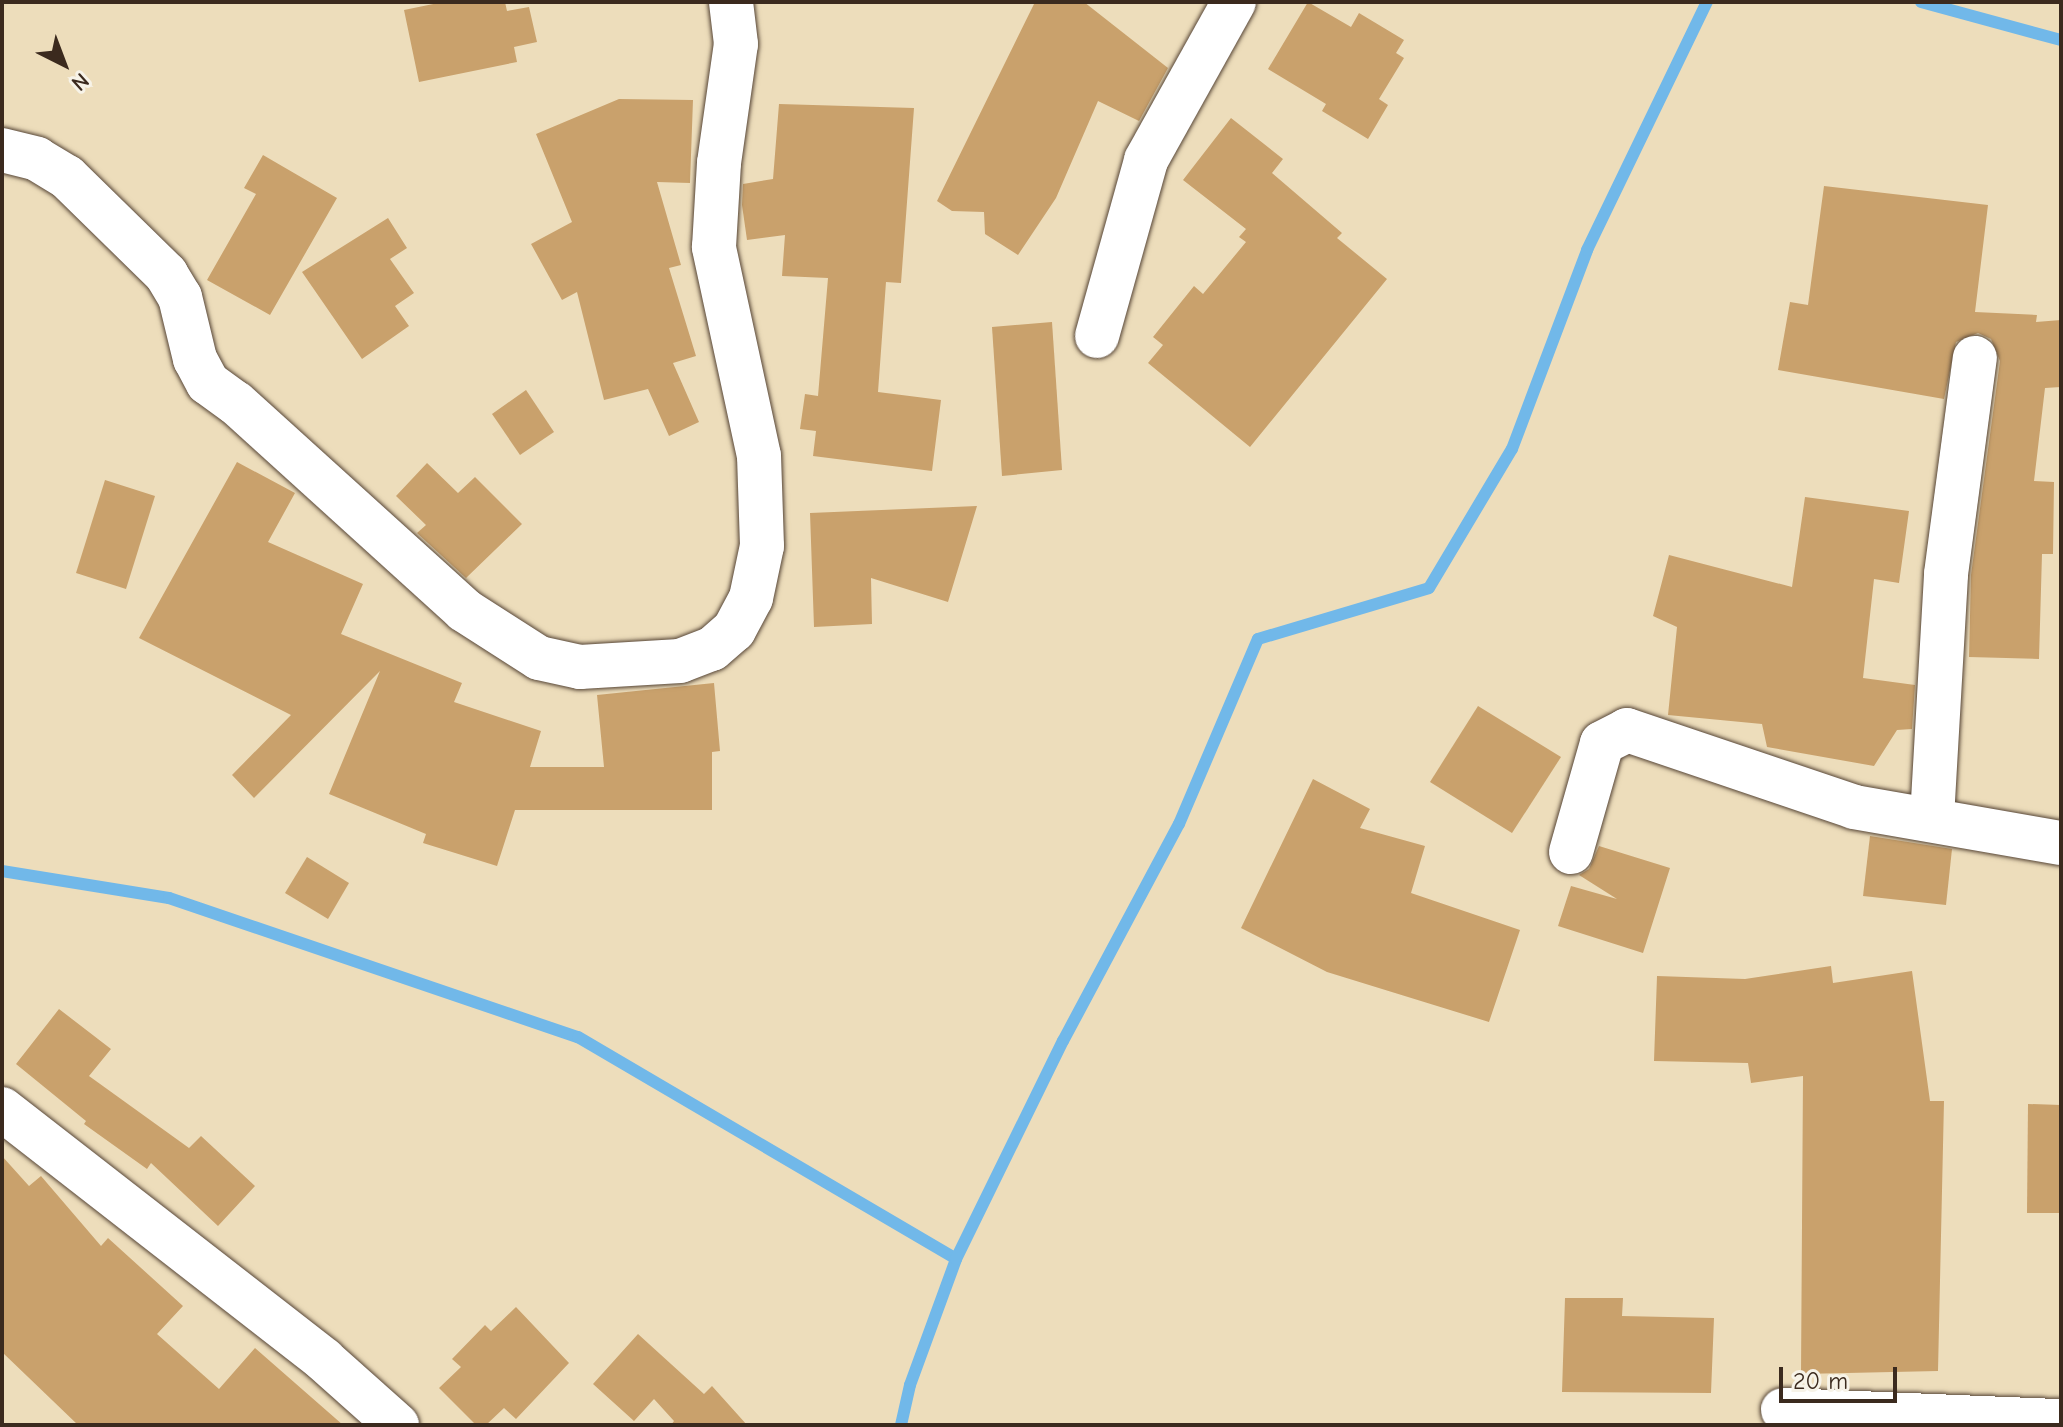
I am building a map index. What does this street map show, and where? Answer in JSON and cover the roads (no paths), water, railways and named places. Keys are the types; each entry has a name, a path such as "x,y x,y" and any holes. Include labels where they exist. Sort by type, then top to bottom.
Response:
{"street":[{"path":"2,150 37,159 67,177 166,274 180,297 195,359 208,383 236,403 464,610 539,658 580,667 680,661 712,649 734,630 751,598 762,546 759,456 714,247 719,163 736,44 731,2"},
{"path":"1097,336 1146,160 1234,2"},
{"path":"1932,818 1946,574 1975,358"},
{"path":"1571,852 1602,743 1627,730 1854,807 1932,818 2061,843"},
{"path":"2,1109 324,1360 397,1425"},
{"path":"1783,1410 2061,1421"}],"waterway":[{"path":"901,1425 910,1385 956,1259 1063,1041 1179,824 1258,639 1429,588 1512,449 1587,250 1707,2"},
{"path":"1921,2 2061,40"},
{"path":"2,871 169,898 578,1037 956,1259"}]}
